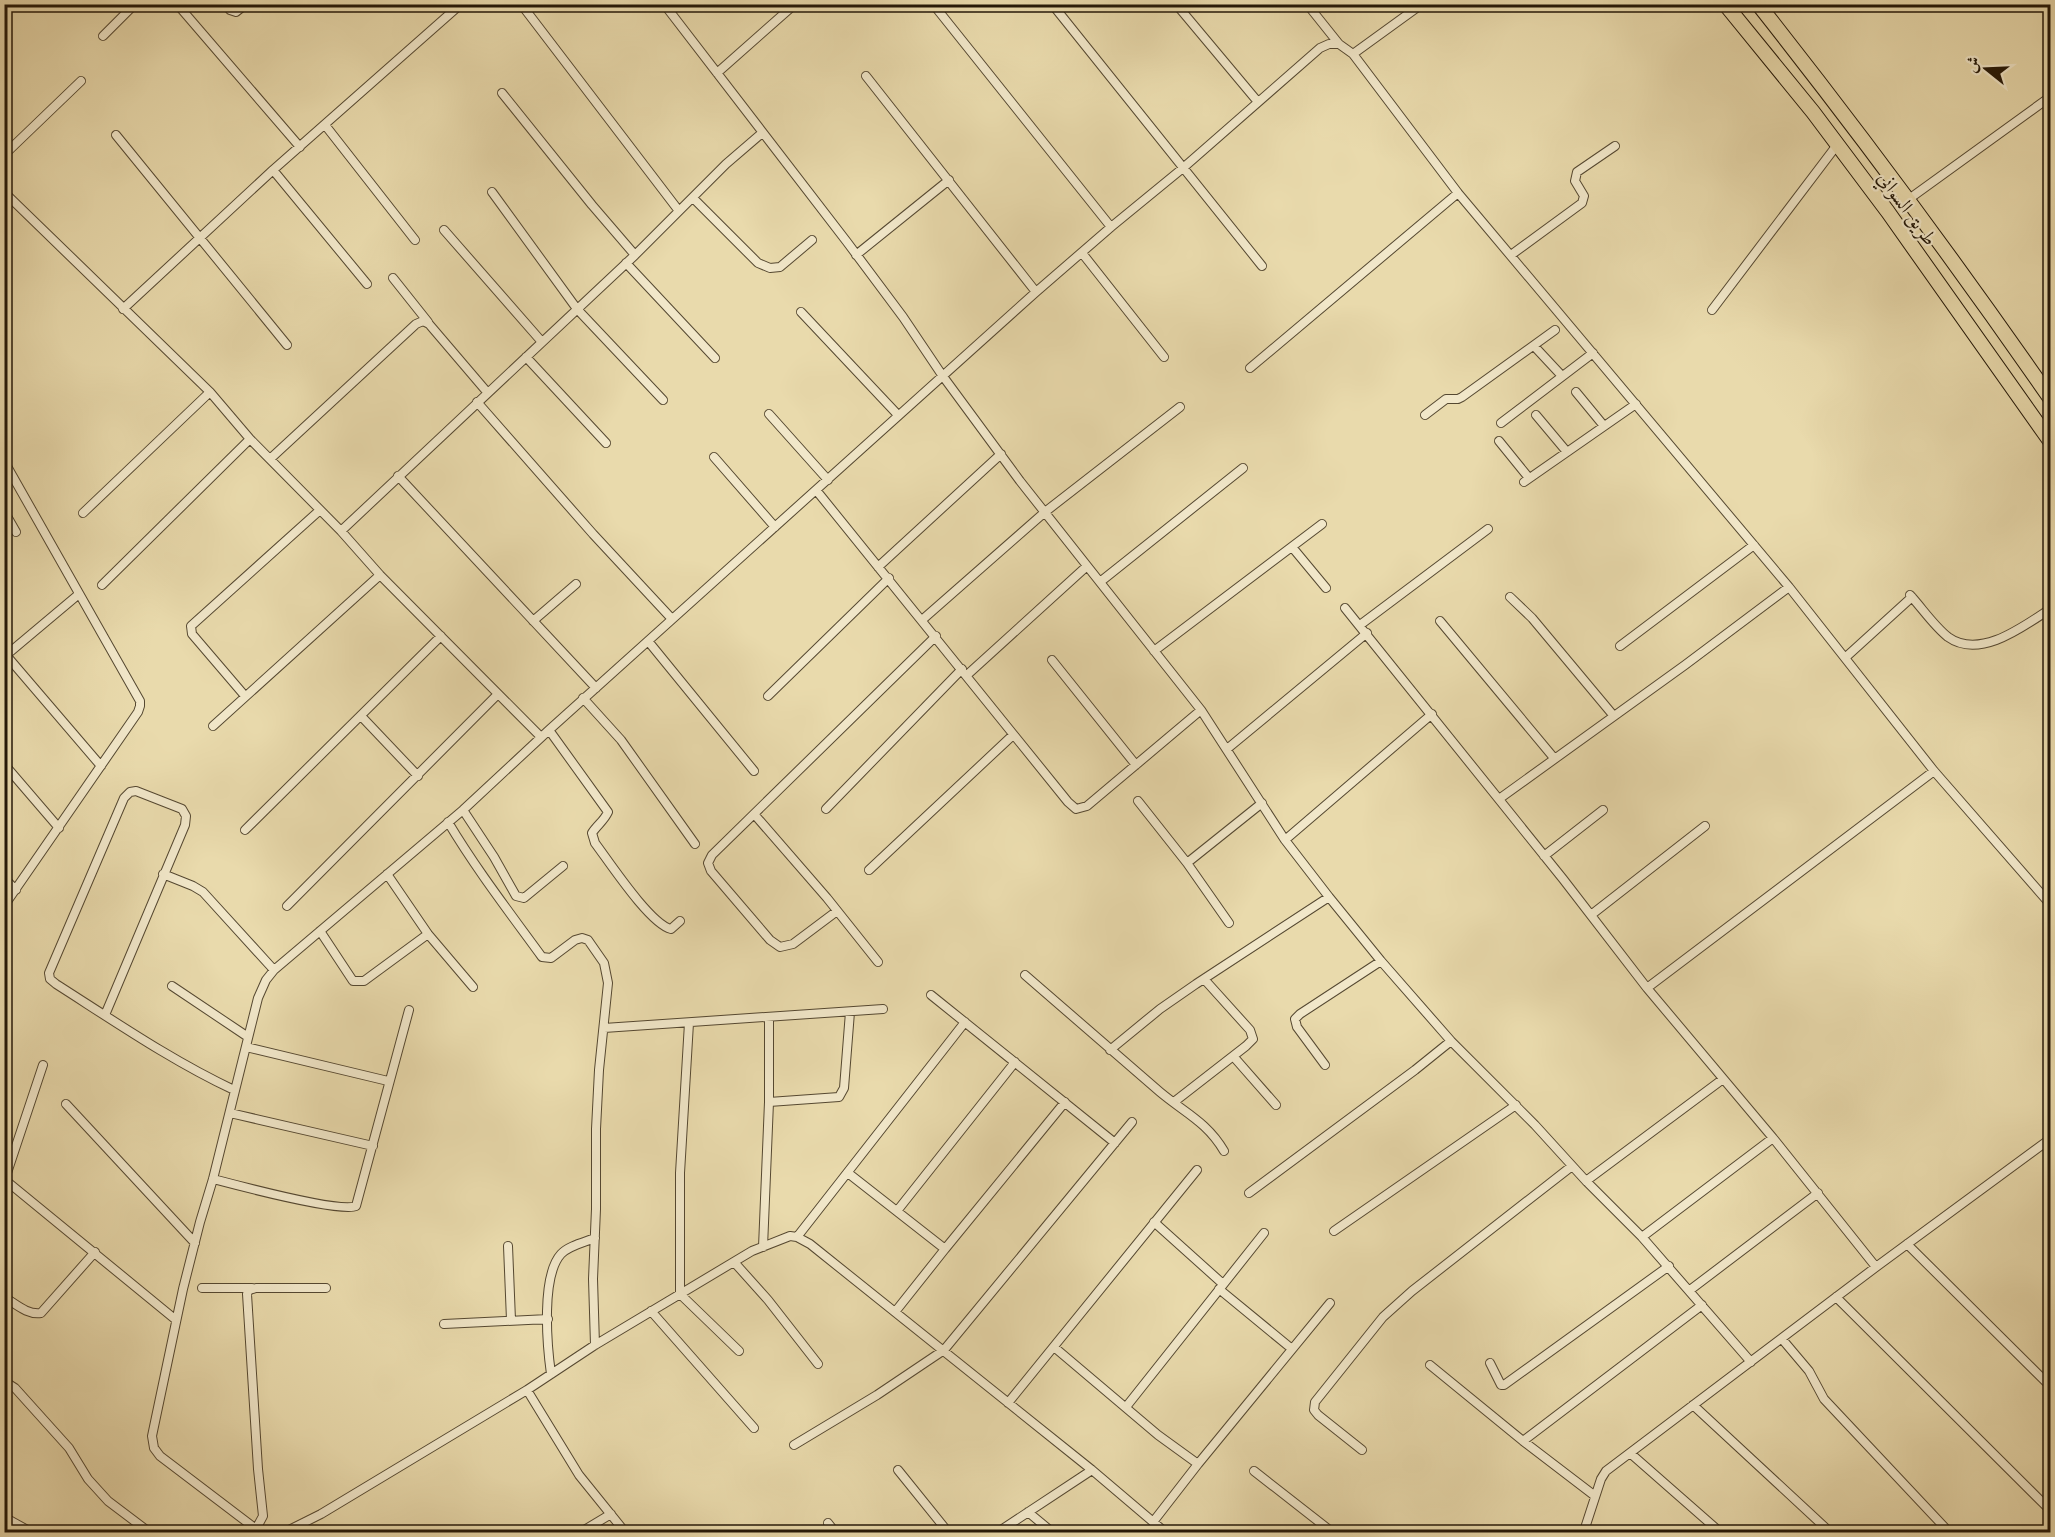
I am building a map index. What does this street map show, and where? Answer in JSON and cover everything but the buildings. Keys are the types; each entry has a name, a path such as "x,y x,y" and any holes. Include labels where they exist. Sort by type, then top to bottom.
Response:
{"highway":[{"name":"طريق السواني","path":"1725,4 1813,112 1888,212 2050,441"},
{"name":"طريق السواني","path":"1758,4 1909,199 2050,398"}],"street":[{"path":"103,36 135,4"},
{"path":"177,4 300,147"},
{"path":"225,4 230,10 236,12 246,4"},
{"path":"123,309 273,170 461,4"},
{"path":"521,4 680,211"},
{"path":"717,73 795,4"},
{"path":"933,4 1111,227"},
{"path":"1052,4 1262,266"},
{"path":"1176,4 1258,102"},
{"path":"1307,4 1339,44 1353,54 1458,193 1789,587 1934,771 2050,904"},
{"path":"1353,54 1422,4"},
{"path":"668,6 903,317 942,375 1001,454 1201,710 1285,840 1380,961 1451,1041 1516,1105 1669,1266 1751,1362"},
{"path":"256,1288 249,1290 246,1298 263,1516 258,1531 160,1456 154,1448 152,1436 176,1320 234,1090 258,998 273,970 463,810 583,698 1036,292 1184,168 1320,48 1329,44 1339,44"},
{"path":"866,76 1036,292"},
{"path":"4,155 81,81"},
{"path":"502,93 635,255"},
{"path":"1909,199 2050,98"},
{"path":"325,125 415,240"},
{"path":"341,531 635,255 726,164 762,133"},
{"path":"116,135 287,345"},
{"path":"1712,310 1837,145"},
{"path":"1511,255 1582,203 1584,196 1575,181 1577,172 1615,146"},
{"path":"273,170 368,284"},
{"path":"856,255 949,180"},
{"path":"4,192 210,392 250,439 341,531 380,575 541,737"},
{"path":"492,192 577,309 663,400"},
{"path":"1250,368 1458,193"},
{"path":"693,198 758,263 770,268 780,267 812,240"},
{"path":"444,230 542,342"},
{"path":"1082,253 1164,357"},
{"path":"626,263 715,358"},
{"path":"393,278 488,392"},
{"path":"801,312 898,415"},
{"path":"270,459 416,324 423,321 429,324"},
{"path":"1425,415 1446,399 1458,399 1554,330"},
{"path":"1534,346 1562,376"},
{"path":"1501,423 1593,353"},
{"path":"526,357 606,443"},
{"path":"83,513 210,392"},
{"path":"1576,392 1604,426"},
{"path":"477,402 593,534 672,619"},
{"path":"1499,441 1527,480 1636,404"},
{"path":"922,620 1045,512 1180,407"},
{"path":"769,414 828,480"},
{"path":"1536,415 1566,452"},
{"path":"102,585 250,439"},
{"path":"878,567 1001,454"},
{"path":"714,457 776,527"},
{"path":"4,461 140,701 138,712 4,906"},
{"path":"1100,582 1243,468"},
{"path":"398,476 596,688"},
{"path":"816,490 936,636 1012,735 1076,809 1087,806 1201,710"},
{"path":"245,696 192,634 190,626 320,510"},
{"path":"4,511 16,532"},
{"path":"1154,651 1322,524"},
{"path":"1360,625 1488,529"},
{"path":"1620,646 1754,545"},
{"path":"1292,547 1326,588"},
{"path":"826,809 964,672 1087,566"},
{"path":"213,726 380,575"},
{"path":"768,696 888,578"},
{"path":"533,621 576,584"},
{"path":"1499,799 1789,587"},
{"path":"79,594 5,656 101,766"},
{"path":"1846,657 1911,596 1948,636 1967,644 1997,640 2050,609"},
{"path":"1510,597 1532,618 1613,716"},
{"path":"1345,608 1432,714 1647,988 1773,1138 1876,1267"},
{"path":"1440,621 1554,758"},
{"path":"1227,749 1367,633"},
{"path":"245,830 441,636"},
{"path":"837,911 793,944 780,947 770,940 711,870 708,863 712,855 936,636"},
{"path":"648,641 754,771"},
{"path":"1052,660 1136,765"},
{"path":"287,906 498,694"},
{"path":"583,698 621,740 695,844"},
{"path":"1285,840 1432,714"},
{"path":"361,716 418,776"},
{"path":"549,730 608,812 605,819 592,833 595,843 647,911 663,927 671,929 680,921"},
{"path":"869,870 1012,735"},
{"path":"4,764 59,828"},
{"path":"1647,988 1934,771"},
{"path":"105,1016 185,825 186,816 182,809 136,791 130,792 124,798 49,973 50,979 105,1016 234,1090"},
{"path":"1137,801 1187,863 1229,923"},
{"path":"1187,863 1262,804"},
{"path":"463,810 516,896 524,898 530,895 563,866"},
{"path":"1544,856 1604,810"},
{"path":"754,814 878,962"},
{"path":"448,822 513,919 542,957 551,958 575,940 582,938 588,940 604,963 608,983 599,1070 596,1130 593,1279 595,1345"},
{"path":"1591,915 1705,826"},
{"path":"163,874 202,892 273,970"},
{"path":"387,874 428,934 473,987"},
{"path":"4,878 16,890"},
{"path":"1110,1050 1160,1009 1329,897"},
{"path":"321,931 353,981 364,981 428,934"},
{"path":"1325,1065 1297,1027 1295,1020 1300,1014 1380,961"},
{"path":"1025,975 1110,1050 1203,1123 1216,1137 1224,1151"},
{"path":"1174,1102 1253,1039 1250,1030 1204,979"},
{"path":"172,986 248,1037"},
{"path":"931,995 1115,1143"},
{"path":"604,1028 883,1009"},
{"path":"213,1179 300,1200 351,1208 358,1202 388,1081 409,1010"},
{"path":"769,1102 839,1096 844,1088 850,1012"},
{"path":"763,1247 769,1102 769,1018"},
{"path":"797,1237 965,1022"},
{"path":"689,1023 680,1173 680,1294 739,1352"},
{"path":"1250,1193 1451,1041"},
{"path":"246,1047 388,1081"},
{"path":"1233,1056 1276,1105"},
{"path":"897,1211 1015,1062"},
{"path":"43,1065 5,1179 176,1320"},
{"path":"1586,1180 1723,1079"},
{"path":"896,1312 1065,1102"},
{"path":"66,1104 195,1243"},
{"path":"1334,1231 1516,1105"},
{"path":"230,1113 373,1146"},
{"path":"794,1445 877,1395 944,1350 1132,1122"},
{"path":"1642,1237 1773,1138"},
{"path":"1586,1531 1595,1496 1606,1471 2050,1139"},
{"path":"1362,1450 1318,1415 1314,1410 1315,1402 1383,1317 1412,1291 1572,1166"},
{"path":"1008,1403 1197,1170"},
{"path":"848,1173 945,1249"},
{"path":"1690,1290 1818,1193"},
{"path":"1154,1222 1221,1287 1292,1349"},
{"path":"1126,1407 1264,1233"},
{"path":"285,1533 321,1514 527,1390 595,1345 734,1262 790,1236 810,1244 944,1350 1092,1470 1165,1533"},
{"path":"551,1374 548,1319 553,1265 563,1251 595,1238"},
{"path":"1907,1244 2050,1386"},
{"path":"508,1246 511,1320"},
{"path":"4,1297 32,1314 41,1313 95,1252"},
{"path":"734,1262 768,1300 818,1364"},
{"path":"1490,1363 1501,1385 1504,1385 1669,1266"},
{"path":"202,1288 326,1288"},
{"path":"1836,1297 2050,1510"},
{"path":"1153,1522 1330,1303"},
{"path":"1523,1441 1702,1305"},
{"path":"651,1311 754,1428"},
{"path":"444,1324 548,1319"},
{"path":"1782,1339 1809,1371 1824,1399 1949,1533"},
{"path":"1054,1347 1158,1435 1198,1464"},
{"path":"1430,1365 1595,1496"},
{"path":"4,1381 15,1388 69,1448 88,1479 108,1501 148,1533"},
{"path":"527,1390 579,1475 625,1533"},
{"path":"1693,1405 1830,1533"},
{"path":"1630,1453 1720,1533"},
{"path":"898,1470 948,1533"},
{"path":"998,1533 1092,1470"},
{"path":"1254,1471 1332,1533"},
{"path":"1028,1512 1052,1533"},
{"path":"581,1533 611,1514"},
{"path":"4,1517 31,1533"},
{"path":"828,1523 835,1533"}]}
